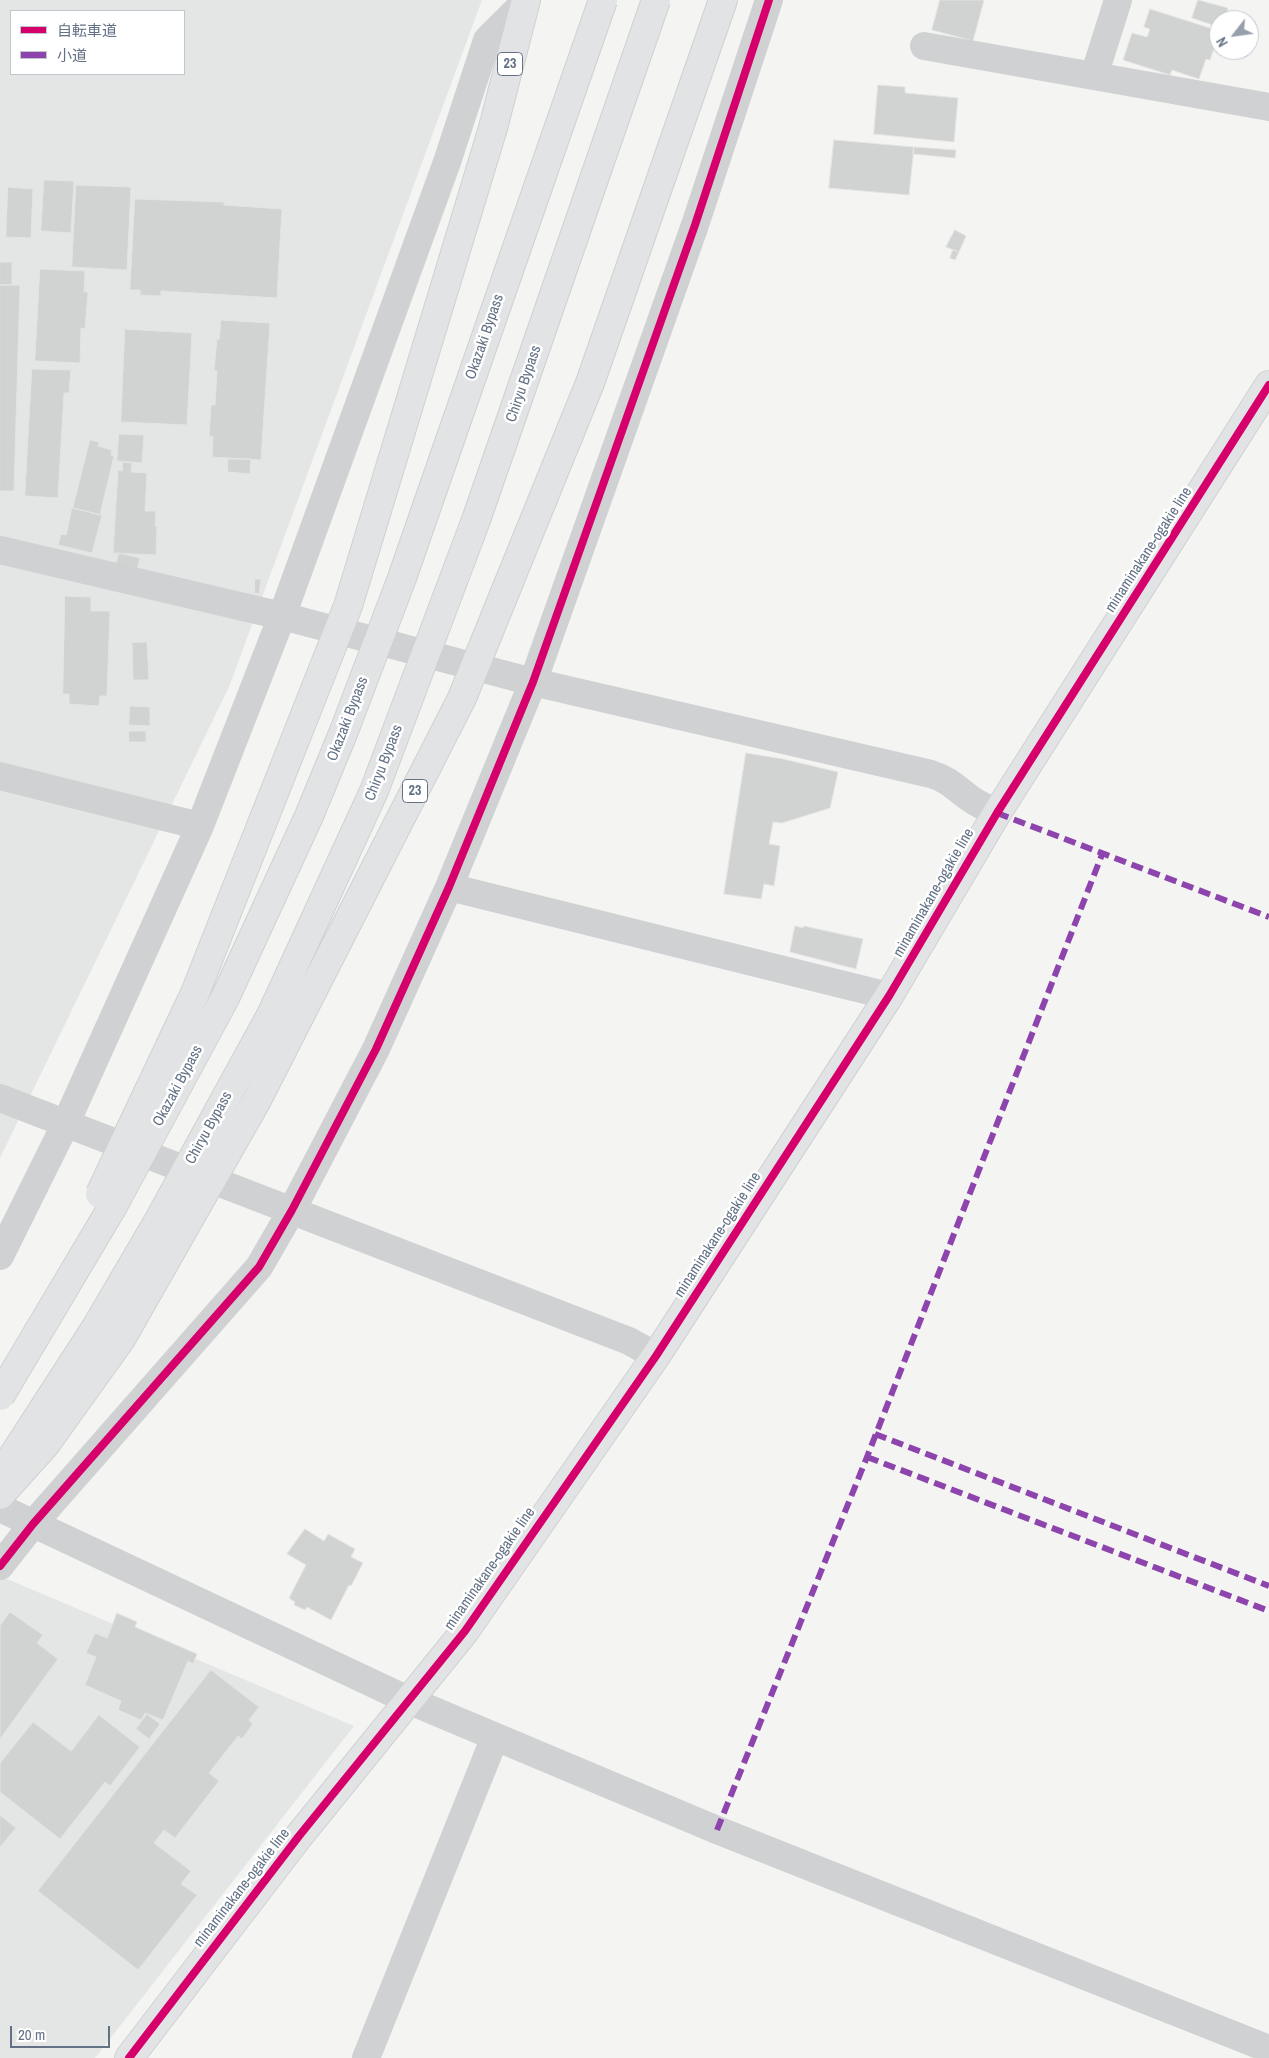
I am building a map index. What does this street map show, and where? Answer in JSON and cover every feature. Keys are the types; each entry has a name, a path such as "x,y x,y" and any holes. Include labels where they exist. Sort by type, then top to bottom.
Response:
{"main road":[{"name":"23","path":"0,1391 104,1186 195,993 348,606 493,128 526,0"},
{"name":"Okazaki Bypass","path":"0,1396 113,1206 225,998 309,816 344,731 402,578 603,0"},
{"name":"Chiryu Bypass","path":"0,1476 31,1431 90,1337 160,1218 271,1014 374,791 479,511 656,0"},
{"name":"23","path":"0,1495 45,1446 126,1331 257,1100 462,698 590,383 723,0"},
{"name":"minaminakane-ogakie line","path":"129,2058 299,1836 465,1631 656,1356 890,996 997,813 1269,385"}],"street":[{"path":"0,1256 66,1123 200,826 282,616 447,162 487,40 526,0"},
{"path":"0,1566 33,1524 259,1267 292,1210 376,1049 449,887 533,682 695,225 769,0"},
{"path":"1094,76 1118,0"},
{"path":"924,46 1269,107"},
{"path":"0,550 282,616 533,682 944,778 954,784 969,798 997,813"},
{"path":"0,776 200,826"},
{"path":"449,887 890,996"},
{"path":"0,1098 629,1341 656,1356"},
{"path":"0,1508 408,1700 726,1834 1269,2049"},
{"path":"366,2058 495,1736"}],"shaded area":[{"path":"0,0 482,0 229,687 0,1158"},
{"path":"0,1576 354,1726 95,2058 0,2058"}],"building":[{"path":"940,0 984,0 973,41 932,30"},
{"path":"1198,0 1228,8 1228,10 1209,10 1209,24 1192,18"},
{"path":"1150,9 1209,28 1209,60 1206,59 1199,79 1172,70 1170,75 1123,60 1132,33 1147,37 1150,29 1144,27"},
{"path":"878,85 905,87 905,93 958,98 954,142 874,134"},
{"path":"834,140 914,147 909,195 829,188"},
{"path":"914,147 956,150 955,158 913,154"},
{"path":"44,180 74,181 71,233 41,231"},
{"path":"76,185 131,187 127,270 72,267"},
{"path":"8,187 33,189 31,238 6,237"},
{"path":"135,199 224,202 224,205 282,209 277,298 161,291 161,296 140,295 140,290 130,290"},
{"path":"955,230 966,236 959,252 946,247"},
{"path":"953,250 959,252 955,260 950,258"},
{"path":"0,262 12,262 12,285 0,285"},
{"path":"40,269 85,271 84,292 88,292 85,329 81,328 80,363 35,361"},
{"path":"0,285 20,285 14,491 0,491"},
{"path":"221,320 270,323 261,460 212,457 213,437 209,436 211,405 215,405 217,371 214,370"},
{"path":"125,329 192,333 187,425 121,422"},
{"path":"32,369 71,370 69,393 64,393 58,498 25,496"},
{"path":"119,434 144,435 142,463 117,461"},
{"path":"90,440 99,442 98,446 112,450 111,455 114,456 100,515 73,508"},
{"path":"228,459 251,459 250,474 228,472"},
{"path":"123,462 132,463 131,472 147,473 145,511 156,511 156,555 113,553 118,470 122,471"},
{"path":"72,508 102,515 92,553 58,545 61,534 66,535"},
{"path":"119,553 140,558 137,570 116,564"},
{"path":"255,579 261,579 259,594 255,593"},
{"path":"65,596 91,597 91,611 110,611 107,696 100,696 99,706 69,704 69,694 63,694"},
{"path":"147,642 149,680 133,680 132,643"},
{"path":"130,706 150,707 150,726 129,725"},
{"path":"129,731 146,731 146,742 129,742"},
{"path":"746,753 783,759 838,772 830,808 782,823 773,822 769,844 780,846 774,886 764,884 761,899 724,894"},
{"path":"795,926 803,928 804,926 863,939 856,969 790,952"},
{"path":"305,1529 324,1541 328,1534 355,1549 351,1557 363,1563 331,1620 307,1607 305,1610 294,1605 295,1602 289,1598 306,1565 287,1554"},
{"path":"10,1612 43,1635 37,1643 58,1659 0,1739 0,1626"},
{"path":"117,1613 137,1622 135,1627 197,1654 193,1664 188,1661 163,1720 145,1713 141,1720 118,1710 121,1701 85,1685 96,1657 86,1653 95,1633 107,1638"},
{"path":"211,1670 259,1707 249,1720 253,1724 242,1739 238,1736 209,1773 219,1781 175,1838 164,1830 154,1843 191,1871 181,1884 197,1895 138,1970 38,1891"},
{"path":"147,1714 160,1724 149,1739 136,1729"},
{"path":"99,1715 140,1747 110,1786 105,1782 60,1839 0,1792 0,1763 33,1722 71,1751"},
{"path":"0,1815 16,1828 0,1847"}],"marked path":[{"path":"997,813 1269,917"},
{"path":"717,1830 867,1457 1103,852"},
{"path":"875,1434 1269,1586"},
{"path":"867,1457 1269,1611"}],"cycle path":[{"path":"0,1566 33,1524 259,1267 292,1210 376,1049 449,887 533,682 695,225 769,0"},
{"path":"129,2058 299,1836 465,1631 656,1356 889,996 997,813 1269,385"}]}
